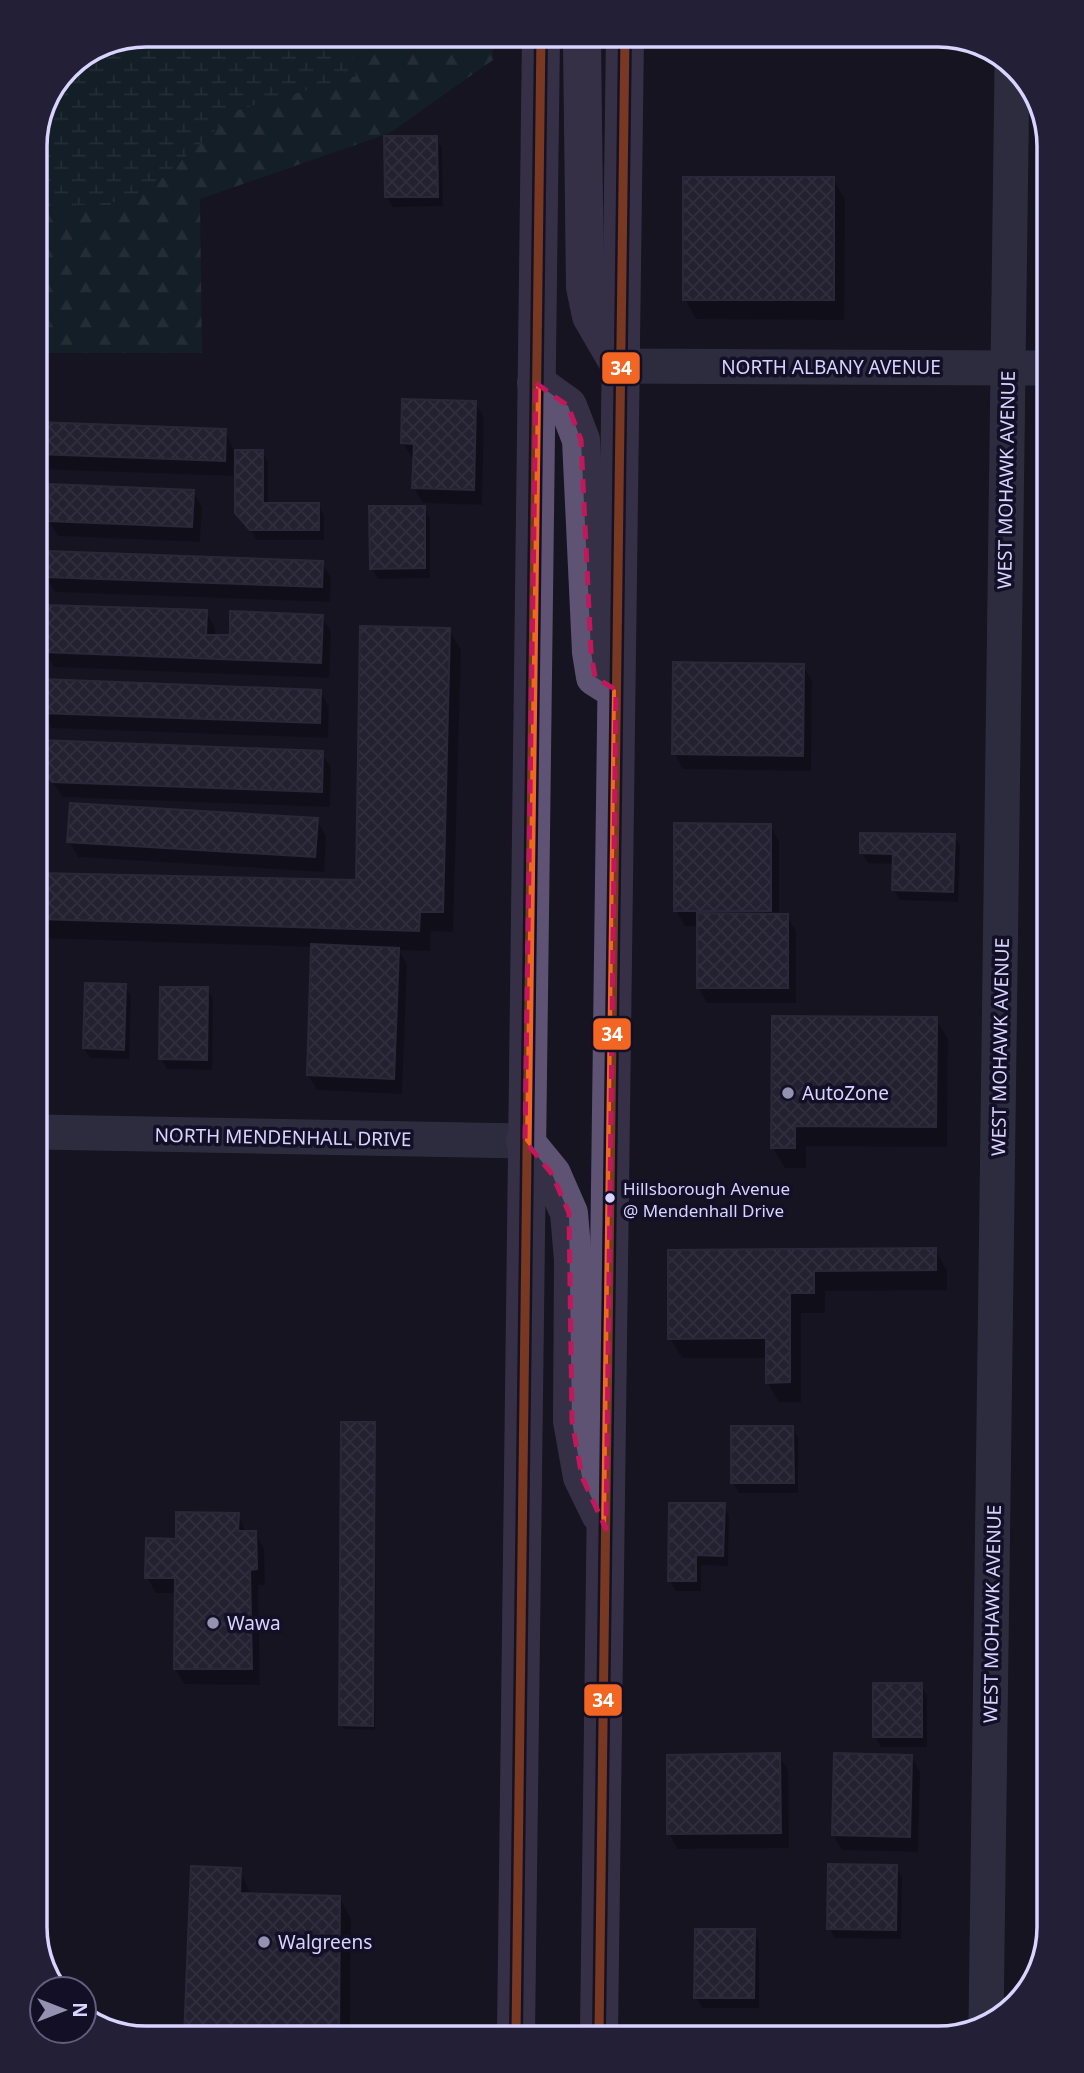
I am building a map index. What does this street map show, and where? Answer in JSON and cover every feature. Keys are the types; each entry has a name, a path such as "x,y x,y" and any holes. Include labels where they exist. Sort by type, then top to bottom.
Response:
{"main road":[{"path":"516,2026 525,1141 541,47"},
{"path":"582,47 585,287 591,316 620,366"},
{"path":"599,2026 625,47"},
{"path":"536,383 568,406 581,440 591,652 595,677 617,690"},
{"path":"525,1141 552,1174 569,1213 573,1260 572,1420 582,1477 606,1529"}],"street":[{"name":"WEST MOHAWK AVENUE","path":"986,2013 1012,81"},
{"name":"NORTH ALBANY AVENUE","path":"620,366 1037,368"},
{"name":"NORTH MENDENHALL DRIVE","path":"47,1132 525,1141"}],"highlighted area":[{"path":"536,383 568,406 581,440 591,652 595,677 616,690 606,1529 582,1477 572,1421 569,1213 552,1174 525,1141"}],"green space":[{"path":"146,47 350,47 356,76 238,110 137,200 47,208 49,127 64,91 76,76 91,64 127,49"},
{"path":"350,47 492,47 493,60 390,133 200,199 202,353 47,353 47,208 137,200 238,110 355,76"}],"building":[{"path":"384,136 437,136 438,197 385,197"},
{"path":"683,177 834,177 834,300 683,300"},
{"path":"402,399 476,401 474,490 412,488 414,444 401,443"},
{"path":"47,422 226,429 225,461 47,454"},
{"path":"235,450 263,450 263,503 319,503 319,530 250,530 235,513"},
{"path":"49,484 194,490 192,527 48,521"},
{"path":"369,506 425,506 425,568 370,569"},
{"path":"47,551 323,561 322,587 47,577"},
{"path":"47,605 207,610 206,635 230,635 230,611 323,615 321,663 47,652"},
{"path":"360,626 450,628 443,912 420,912 419,931 47,919 47,873 356,880"},
{"path":"673,662 804,664 803,756 672,754"},
{"path":"47,679 321,690 320,723 47,713"},
{"path":"47,740 323,751 322,792 52,782 47,776"},
{"path":"70,803 318,818 315,857 67,842"},
{"path":"674,823 771,824 771,911 674,911"},
{"path":"860,833 955,834 953,892 892,890 893,854 860,853"},
{"path":"697,913 788,914 788,988 697,988"},
{"path":"311,944 399,948 394,1079 307,1075"},
{"path":"85,983 126,984 124,1050 83,1048"},
{"path":"160,987 208,987 207,1060 159,1059"},
{"path":"772,1016 937,1017 936,1127 795,1126 795,1148 771,1148"},
{"path":"936,1248 936,1270 814,1271 814,1293 790,1293 790,1382 766,1383 766,1338 668,1339 668,1250"},
{"path":"341,1422 375,1422 373,1726 339,1725"},
{"path":"731,1426 793,1426 794,1483 731,1483"},
{"path":"669,1503 725,1503 723,1556 696,1555 696,1581 668,1581"},
{"name":"Wawa","path":"176,1512 239,1513 238,1531 256,1531 257,1569 250,1570 252,1669 174,1669 175,1578 145,1578 146,1538 176,1539"},
{"path":"873,1683 922,1683 922,1737 873,1737"},
{"path":"780,1753 781,1833 667,1834 667,1755"},
{"path":"834,1753 912,1755 910,1837 832,1835"},
{"path":"828,1864 897,1865 896,1930 827,1929"},
{"name":"Walgreens","path":"191,1866 241,1868 240,1893 340,1896 339,2026 184,2026"},
{"path":"695,1929 755,1929 754,1998 694,1998"}],"transit line":[{"name":"34","path":"516,2026 541,47"},
{"name":"34","path":"599,2026 625,47"}],"place":[{"name":"AutoZone","path":"788,1093"},
{"name":"Hillsborough Avenue @ Mendenhall Drive","path":"610,1198"},
{"name":"Wawa","path":"213,1623"},
{"name":"Walgreens","path":"264,1942"}]}
